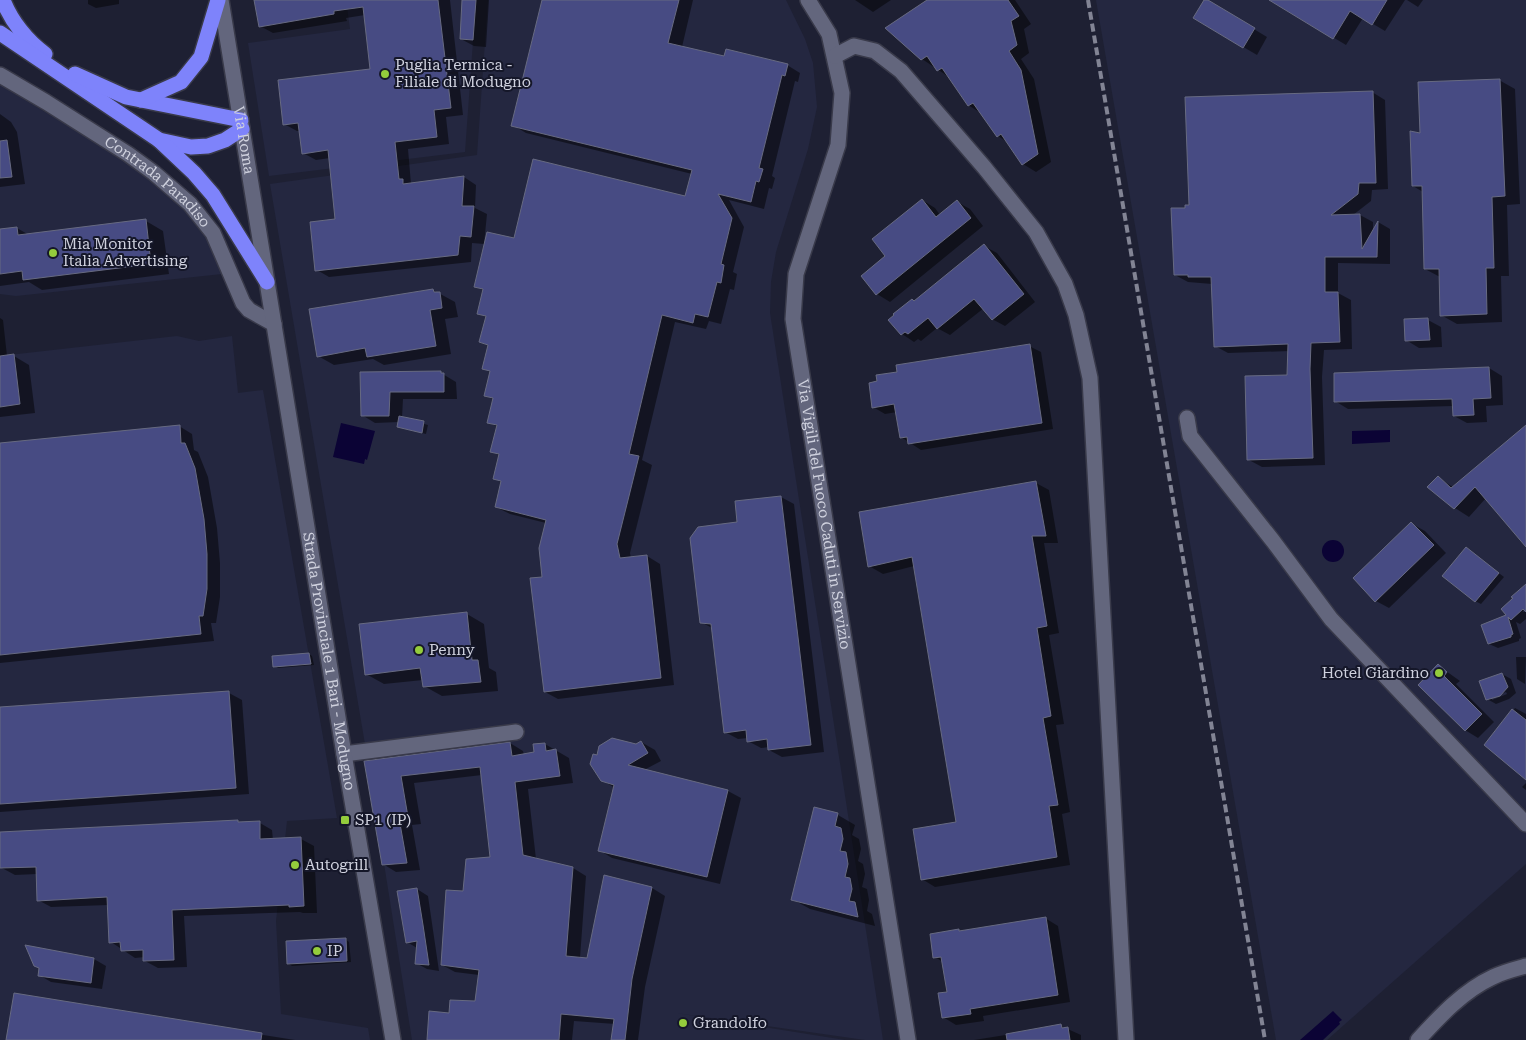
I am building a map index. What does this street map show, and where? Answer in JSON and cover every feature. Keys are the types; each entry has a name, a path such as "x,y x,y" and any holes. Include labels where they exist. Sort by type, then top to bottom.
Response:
{"highway":[{"path":"4,0 7,10 22,31 38,49 62,68 126,97 241,124"},
{"path":"141,100 181,82 201,57 219,0"},
{"path":"0,33 159,140 213,195 267,282"},
{"path":"159,140 191,147 208,146 225,140 241,124"}],"street":[{"name":"Via Roma","path":"219,0 267,282"},
{"name":"Via Vigili del Fuoco Caduti in Servizio","path":"808,0 829,34 842,93 838,144 796,274 793,319 908,1040"},
{"path":"835,56 854,46 875,50 900,71 984,167 1036,232 1066,284 1076,315 1090,378 1126,1040"},
{"name":"Contrada Paradiso","path":"0,75 128,154 175,190 190,204 213,233 243,304 249,310 274,324"},
{"name":"Strada Provinciale 1 Bari - Modugno","path":"267,282 392,1040"},
{"path":"1187,418 1190,436 1273,541 1331,619 1526,824"},
{"path":"344,754 516,732"},
{"path":"1418,1040 1438,1018 1475,987 1493,977 1526,966"}],"shaded area":[{"path":"346,0 476,0 465,152 269,176 248,43 350,29"},
{"path":"488,0 786,0 805,39 813,63 817,107 808,149 776,252 771,282 770,313 883,1040 865,1040 676,1013 845,1040 412,1040 366,750 270,184 477,155"},
{"path":"1096,0 1526,0 1526,864 1327,1040 1276,1040"},
{"path":"0,85 112,152 148,176 192,216 207,237 222,274 16,296 0,294"},
{"path":"177,336 199,341 232,336 238,393 263,390 337,818 287,821 276,921 281,1014 368,1028 370,1040 0,1040 0,356"},
{"path":"341,423 375,431 367,460 365,459 364,464 333,457"},
{"path":"1390,430 1390,442 1352,444 1352,431"},
{"path":"1333,540 1341,543 1344,551 1341,559 1333,562 1325,559 1322,551 1325,543"},
{"path":"1333,1011 1342,1020 1323,1040 1300,1040"}],"building":[{"path":"254,0 438,0 451,108 434,110 437,137 395,142 399,179 403,179 403,184 464,176 462,206 474,206 471,237 460,236 458,255 315,271 310,222 335,219 328,150 302,154 298,123 283,125 278,80 370,69 363,7 334,11 334,14 259,27"},
{"path":"462,0 476,0 473,40 460,39"},
{"path":"542,0 679,0 668,43 724,56 726,49 788,64 785,76 782,75 759,168 763,169 759,182 756,181 751,202 718,194 732,218 721,264 724,265 721,283 717,282 708,317 695,314 693,323 662,315 629,454 639,456 617,544 620,558 647,555 661,678 544,692 530,578 542,577 539,548 546,520 495,507 501,481 493,479 499,454 490,452 497,425 487,423 493,398 484,396 490,371 482,369 488,345 479,342 486,316 477,314 483,289 474,287 487,232 514,238 533,159 685,196 692,170 511,126"},
{"path":"927,0 1008,0 1019,16 1011,21 1017,45 1009,51 1021,70 1038,154 1022,165 1001,134 997,137 973,103 968,106 942,68 937,71 927,56 921,60 885,28"},
{"path":"1204,0 1208,0 1255,28 1243,48 1193,18"},
{"path":"1269,0 1387,0 1372,25 1350,11 1333,39"},
{"path":"1500,79 1505,196 1492,197 1494,268 1486,268 1487,314 1440,316 1439,269 1424,269 1422,186 1412,186 1410,131 1420,133 1418,82"},
{"path":"1373,91 1376,183 1359,183 1358,194 1331,215 1360,214 1362,249 1378,221 1377,257 1325,257 1325,292 1338,292 1340,342 1311,343 1313,458 1247,460 1245,376 1287,375 1288,344 1214,347 1211,277 1174,275 1171,208 1185,208 1185,205 1189,205 1185,97"},
{"path":"7,140 12,177 0,178 0,141"},
{"path":"922,199 936,217 957,200 971,218 876,295 861,276 885,256 872,239"},
{"path":"146,219 151,264 23,280 22,271 0,274 0,229 17,227 18,235"},
{"path":"984,244 1024,294 992,320 974,299 937,329 928,318 908,334 905,332 901,335 888,320 893,314 912,299 914,301"},
{"path":"433,289 434,292 440,292 442,308 430,310 436,346 367,357 365,348 317,357 309,309"},
{"path":"1428,318 1430,340 1405,341 1404,319"},
{"path":"1030,344 1042,423 908,444 907,437 900,438 894,404 872,408 869,383 877,381 876,375 897,372 896,365"},
{"path":"14,354 20,404 0,407 0,356"},
{"path":"1489,367 1491,398 1473,399 1474,415 1453,416 1452,399 1334,402 1334,373"},
{"path":"441,371 441,373 444,373 444,392 390,392 389,416 361,416 360,372"},
{"path":"399,416 424,421 422,433 397,427"},
{"path":"180,425 181,443 185,443 195,468 204,519 207,589 203,616 199,616 201,634 0,655 0,443"},
{"path":"1526,425 1526,547 1475,487 1454,509 1427,487 1438,476 1451,488"},
{"path":"1036,481 1046,536 1032,536 1047,626 1037,628 1051,716 1043,718 1058,805 1049,806 1057,857 921,880 913,829 956,822 912,557 868,567 859,512"},
{"path":"781,496 811,745 768,750 767,739 747,742 746,730 724,733 711,624 700,623 690,538 698,527 737,522 735,501"},
{"path":"1411,522 1434,545 1375,602 1353,578"},
{"path":"1466,547 1499,573 1475,602 1442,576"},
{"path":"1526,584 1526,612 1523,609 1511,620 1508,617 1513,634 1511,637 1488,644 1481,625 1506,615 1501,609"},
{"path":"467,612 472,660 478,660 481,682 423,687 420,668 365,675 359,624"},
{"path":"309,653 311,664 273,667 272,656"},
{"path":"1438,664 1447,672 1444,676 1482,714 1465,731 1418,685"},
{"path":"1502,673 1508,687 1500,696 1486,700 1479,681"},
{"path":"229,691 236,788 0,804 0,707"},
{"path":"1512,709 1526,720 1526,780 1484,745"},
{"path":"612,738 636,744 641,741 648,753 628,765 728,790 707,877 598,851 614,785 601,781 590,764 593,754 597,755 599,746"},
{"path":"510,742 512,756 534,752 533,744 545,743 546,751 556,749 560,776 515,782 523,855 573,867 566,956 587,958 604,875 652,887 632,979 625,1040 611,1040 614,1019 561,1014 559,1040 427,1040 429,1011 449,1013 450,1000 475,1001 479,970 441,965 446,890 463,891 466,859 490,857 480,767 401,776 408,817 399,818 407,863 382,865 364,761"},
{"path":"814,807 838,813 835,826 841,828 843,839 840,851 846,852 848,864 845,877 850,878 852,889 849,901 855,902 858,917 791,900"},
{"path":"238,820 238,822 260,821 260,839 301,837 304,906 172,910 174,960 143,961 143,950 121,951 120,942 109,943 107,897 37,901 36,867 0,868 0,832"},
{"path":"417,888 429,965 415,964 417,941 406,943 397,891"},
{"path":"1046,917 1058,995 970,1009 971,1014 942,1018 938,993 947,992 941,957 933,958 930,934"},
{"name":"IP","path":"346,938 347,961 287,964 286,941"},
{"path":"25,945 94,958 91,983 38,976 39,968 34,966"},
{"path":"14,993 262,1033 261,1040 6,1040"},
{"path":"1061,1024 1062,1028 1068,1027 1070,1040 1007,1040 1006,1034"}],"railway":[{"path":"1088,0 1265,1040"}],"place":[{"name":"Puglia Termica - Filiale di Modugno","path":"385,74"},
{"name":"Mia Monitor Italia Advertising","path":"53,253"},
{"name":"Penny","path":"419,650"},
{"name":"Hotel Giardino","path":"1439,673"},
{"name":"SP1 (IP)","path":"345,820"},
{"name":"Autogrill","path":"295,865"},
{"name":"IP","path":"317,951"},
{"name":"Grandolfo","path":"683,1023"}]}
